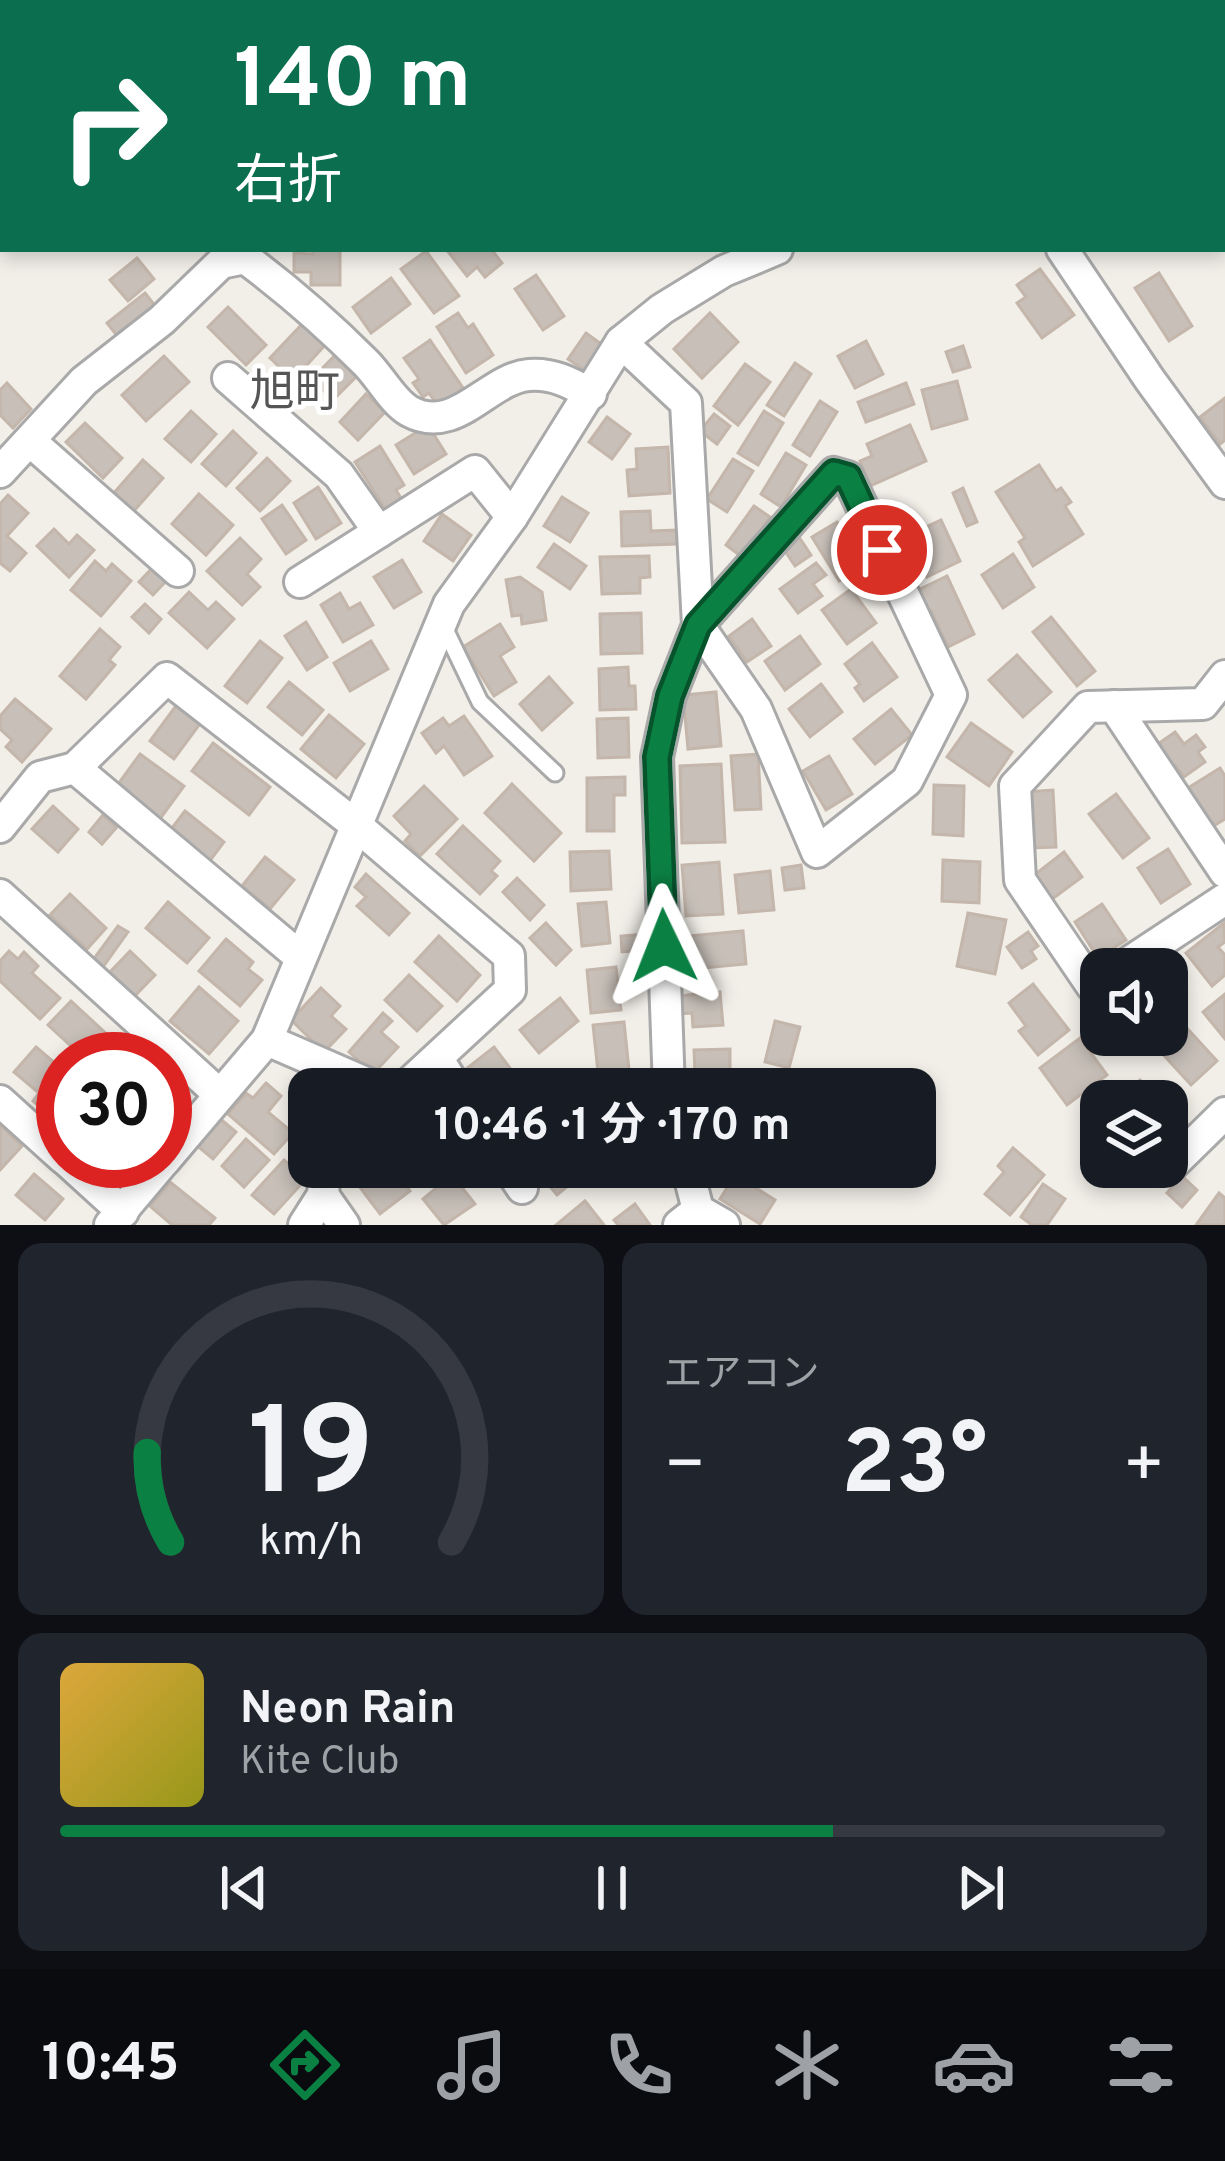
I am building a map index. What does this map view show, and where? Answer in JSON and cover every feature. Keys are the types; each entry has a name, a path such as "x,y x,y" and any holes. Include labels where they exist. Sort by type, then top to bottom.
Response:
{"street":[{"path":"192,1127 267,1040 449,604 512,517 621,342 662,309 724,271 771,252"},
{"path":"1064,252 1225,483"},
{"path":"0,472 83,381 162,320 221,262 245,258 322,321 407,411 452,415 525,374 559,377 591,394"},
{"path":"621,342 686,403 698,625 756,709 817,852 907,781 951,695 848,477 834,473 698,625 670,696 657,757 668,1068"},
{"path":"228,379 340,476 379,532"},
{"path":"30,441 178,571"},
{"path":"301,581 475,471 512,517"},
{"path":"1080,968 1020,880 1015,786 1088,707 1203,704 1225,676"},
{"path":"0,827 40,777 75,767 167,678 357,826 508,956 511,990 429,1068"},
{"path":"1114,706 1225,872"},
{"path":"75,767 299,956"},
{"path":"0,895 219,1094"},
{"path":"1151,948 1225,899"},
{"path":"267,1040 332,1068"},
{"path":"439,1060 444,1068"},
{"path":"0,1101 36,1133"},
{"path":"1188,1149 1225,1113"},
{"path":"90,1188 116,1218 141,1188"},
{"path":"304,1225 321,1188"},
{"path":"327,1188 344,1225"},
{"path":"693,1188 701,1220"}],"lane":[{"path":"442,621 480,702 555,773"}],"building":[{"path":"340,252 340,285 311,285 311,272 294,272 294,253"},
{"path":"427,252 459,296 434,313 401,269"},
{"path":"448,252 493,252 502,263 485,277 477,267 467,276"},
{"path":"137,258 154,279 128,301 110,280"},
{"path":"1040,269 1074,315 1042,338 1017,303 1026,297 1017,285"},
{"path":"1159,273 1192,326 1169,341 1135,288"},
{"path":"536,275 564,316 543,330 515,289"},
{"path":"391,278 410,304 371,333 353,307"},
{"path":"145,293 156,307 118,337 107,323"},
{"path":"228,307 266,345 246,365 208,327"},
{"path":"458,313 468,328 473,324 493,355 466,373 437,327"},
{"path":"710,313 738,342 702,378 674,349"},
{"path":"303,323 326,344 293,380 270,358"},
{"path":"586,333 604,346 586,371 568,359"},
{"path":"430,340 463,388 438,406 413,383 419,379 404,358"},
{"path":"866,341 883,374 855,388 838,356"},
{"path":"963,346 970,367 953,372 946,352"},
{"path":"337,353 359,374 333,400 312,379"},
{"path":"164,356 189,382 146,421 122,395"},
{"path":"795,363 811,374 784,416 767,405"},
{"path":"745,364 770,382 738,425 714,406"},
{"path":"957,381 967,419 932,429 922,390"},
{"path":"7,383 31,409 13,428 0,415 0,390"},
{"path":"906,383 914,404 866,422 858,402"},
{"path":"366,394 385,412 358,440 340,422"},
{"path":"1225,398 1225,440 1220,444 1200,417"},
{"path":"820,401 837,412 810,456 793,445"},
{"path":"191,411 216,434 191,462 165,439"},
{"path":"764,411 783,423 758,465 738,453"},
{"path":"714,414 730,426 717,444 700,431"},
{"path":"607,417 630,434 612,459 589,442"},
{"path":"85,423 122,458 103,478 66,442"},
{"path":"428,425 446,454 414,474 396,445"},
{"path":"910,425 926,461 870,486 860,461 872,456 867,444"},
{"path":"233,431 256,453 226,486 202,464"},
{"path":"380,446 404,485 396,490 404,503 388,513 355,462"},
{"path":"668,447 670,493 629,496 627,470 637,469 636,449"},
{"path":"786,453 806,465 781,507 761,494"},
{"path":"267,458 290,481 260,511 237,488"},
{"path":"733,459 753,471 727,512 707,499"},
{"path":"143,460 163,478 133,512 113,494"},
{"path":"1039,465 1056,491 1061,488 1071,502 1065,506 1083,534 1033,566 1019,542 1025,538 996,492"},
{"path":"318,487 341,523 316,539 294,503"},
{"path":"963,488 977,522 967,526 953,493"},
{"path":"199,494 233,525 206,555 172,524"},
{"path":"8,495 28,513 7,536 26,553 10,571 0,563 0,504"},
{"path":"562,497 588,513 570,542 544,526"},
{"path":"897,503 909,527 891,536 879,512"},
{"path":"282,505 306,540 286,554 262,519"},
{"path":"754,506 770,517 742,557 726,545"},
{"path":"650,511 651,531 676,530 677,544 622,546 621,512"},
{"path":"442,514 471,535 453,561 424,541"},
{"path":"941,520 960,561 927,577 923,567 917,570 906,548 912,545 907,536"},
{"path":"837,522 864,566 839,581 812,537"},
{"path":"54,529 69,544 77,535 94,550 69,577 37,546"},
{"path":"799,537 811,555 795,566 783,548"},
{"path":"240,538 261,559 247,574 260,587 242,605 207,571"},
{"path":"554,544 586,566 570,589 538,567"},
{"path":"1013,554 1034,587 1003,608 982,575"},
{"path":"649,556 650,577 640,578 640,593 602,594 600,557"},
{"path":"402,560 421,592 394,608 374,577"},
{"path":"95,561 106,571 112,564 131,581 101,616 71,590"},
{"path":"816,563 826,575 813,584 822,596 798,613 780,589"},
{"path":"155,565 169,578 153,595 139,582"},
{"path":"947,576 974,634 948,647 931,611 924,614 914,592"},
{"path":"520,577 542,592 546,620 522,624 521,615 512,616 506,580"},
{"path":"851,589 876,623 847,644 822,610"},
{"path":"189,592 208,610 216,602 234,619 207,648 169,613"},
{"path":"340,593 349,609 360,603 373,625 343,642 321,605"},
{"path":"145,604 161,619 149,633 132,617"},
{"path":"641,613 642,653 601,654 600,614"},
{"path":"1051,617 1095,671 1077,686 1033,632"},
{"path":"752,619 771,646 747,662 729,636"},
{"path":"306,622 327,657 307,670 285,636"},
{"path":"500,624 514,647 500,656 516,682 494,696 463,647"},
{"path":"100,629 120,647 109,660 115,665 86,699 60,676"},
{"path":"800,636 820,664 785,690 765,661"},
{"path":"260,641 282,658 247,703 225,686"},
{"path":"371,641 388,669 350,691 334,663"},
{"path":"872,643 897,677 864,701 855,688 860,684 845,664"},
{"path":"1017,655 1051,692 1023,717 989,680"},
{"path":"628,667 636,709 600,710 599,669"},
{"path":"549,677 572,703 542,730 520,704"},
{"path":"289,682 323,710 302,735 268,707"},
{"path":"821,684 842,712 810,737 789,709"},
{"path":"716,692 721,746 688,749 683,695"},
{"path":"15,699 51,729 22,762 6,747 12,740 0,729 0,716"},
{"path":"178,703 202,721 174,759 150,741"},
{"path":"891,709 912,735 875,764 854,739"},
{"path":"329,715 364,744 336,778 301,749"},
{"path":"464,716 492,756 464,775 444,746 436,753 422,733 443,718 449,726"},
{"path":"628,718 629,757 598,758 597,719"},
{"path":"971,723 1012,752 989,786 947,757"},
{"path":"1175,732 1184,744 1196,735 1205,747 1198,752 1205,762 1184,777 1155,746"},
{"path":"213,743 270,787 249,815 192,771"},
{"path":"140,754 184,786 160,819 116,787"},
{"path":"758,754 761,809 735,810 731,756"},
{"path":"829,756 852,794 826,810 803,771"},
{"path":"721,764 725,842 682,843 680,766"},
{"path":"1220,768 1225,776 1225,819 1212,827 1188,788"},
{"path":"625,777 625,795 614,795 614,831 587,831 587,778"},
{"path":"512,784 561,833 534,861 485,813"},
{"path":"934,785 964,786 963,836 933,834"},
{"path":"424,786 457,819 420,856 405,841 411,834 394,816"},
{"path":"1053,790 1056,847 1029,848 1026,792"},
{"path":"1116,794 1149,838 1123,858 1089,814"},
{"path":"53,806 78,829 58,852 32,829"},
{"path":"185,811 224,842 209,862 169,832"},
{"path":"103,815 117,827 102,844 89,832"},
{"path":"463,826 500,861 491,871 497,876 480,894 437,854"},
{"path":"1168,849 1190,884 1161,903 1138,868"},
{"path":"609,851 611,889 571,891 570,852"},
{"path":"1064,852 1082,877 1051,900 1033,876"},
{"path":"265,857 294,880 270,909 242,886"},
{"path":"943,860 980,862 979,903 942,901"},
{"path":"719,862 723,914 686,916 682,865"},
{"path":"801,865 804,888 785,890 782,868"},
{"path":"770,871 774,910 739,913 735,875"},
{"path":"366,874 409,913 389,935 357,906 366,897 355,887"},
{"path":"517,878 544,905 530,920 503,892"},
{"path":"70,894 106,928 87,949 50,915"},
{"path":"168,902 209,938 187,963 146,928"},
{"path":"606,902 610,943 582,946 578,904"},
{"path":"1102,904 1126,940 1114,948 1092,948 1075,922"},
{"path":"968,913 1006,920 995,974 957,966"},
{"path":"546,923 571,950 556,965 530,938"},
{"path":"1224,923 1225,942 1218,947 1225,955 1225,975 1212,986 1188,951"},
{"path":"118,926 128,932 103,967 93,960"},
{"path":"743,931 746,964 691,969 688,936"},
{"path":"1028,932 1038,946 1031,951 1036,959 1022,968 1007,947"},
{"path":"645,934 646,950 622,952 621,936"},
{"path":"439,936 480,975 457,1001 415,962"},
{"path":"226,939 253,962 248,969 262,980 240,1006 199,971"},
{"path":"9,951 18,959 24,952 38,966 32,973 60,998 40,1019 0,981 0,961"},
{"path":"130,951 155,975 134,997 109,973"},
{"path":"616,967 621,1010 591,1013 587,970"},
{"path":"409,975 442,1006 417,1031 385,1000"},
{"path":"1033,984 1069,1030 1038,1055 1019,1031 1026,1026 1009,1003"},
{"path":"199,987 238,1021 209,1054 192,1040 192,1032 183,1032 170,1021"},
{"path":"321,988 340,1006 331,1016 346,1029 324,1052 291,1020"},
{"path":"720,992 723,1025 693,1027 692,1013 679,1014 677,996"},
{"path":"1225,994 1225,1039 1203,1012"},
{"path":"560,998 578,1021 539,1053 520,1030"},
{"path":"71,1001 105,1032 56,1032 48,1025"},
{"path":"383,1013 392,1021 381,1032 398,1047 379,1068 366,1068 349,1052"},
{"path":"775,1021 800,1027 789,1068 765,1062"},
{"path":"624,1022 629,1068 598,1068 593,1025"},
{"path":"1188,1029 1217,1061 1191,1085 1164,1056 1188,1056"},
{"path":"1080,1038 1080,1056 1093,1056 1107,1075 1100,1080 1080,1080 1080,1095 1067,1105 1040,1068"},
{"path":"36,1047 36,1090 14,1072"},
{"path":"494,1047 510,1068 467,1068"},
{"path":"730,1049 730,1068 695,1068 694,1050"},
{"path":"266,1083 281,1096 268,1112 288,1129 288,1139 274,1154 228,1114 246,1093 253,1098"},
{"path":"218,1117 236,1132 213,1159 195,1144"},
{"path":"0,1125 22,1146 0,1170"},
{"path":"246,1139 269,1160 244,1187 222,1166"},
{"path":"1013,1148 1044,1175 1010,1215 985,1194 1004,1172 998,1166"},
{"path":"284,1160 288,1163 288,1188 298,1188 274,1214 252,1195"},
{"path":"34,1174 36,1188 50,1188 63,1199 45,1220 16,1195"},
{"path":"1188,1182 1197,1190 1182,1207 1167,1193 1171,1188 1188,1188"},
{"path":"1043,1184 1065,1199 1047,1225 1032,1225 1021,1217"},
{"path":"165,1188 178,1188 215,1218 209,1225 172,1225 150,1206"},
{"path":"360,1188 408,1188 410,1191 380,1214"},
{"path":"436,1188 462,1188 475,1204 444,1225 423,1199"},
{"path":"727,1188 756,1188 775,1200 760,1224 720,1199"},
{"path":"1219,1193 1225,1198 1225,1225 1196,1225"},
{"path":"585,1201 604,1225 556,1225"},
{"path":"635,1204 650,1225 618,1225 614,1220"}],"district":[{"name":"旭町","path":"295,394"}],"route":[{"path":"664,946 657,757 670,696 698,625 834,473 848,477 882,550"}]}
